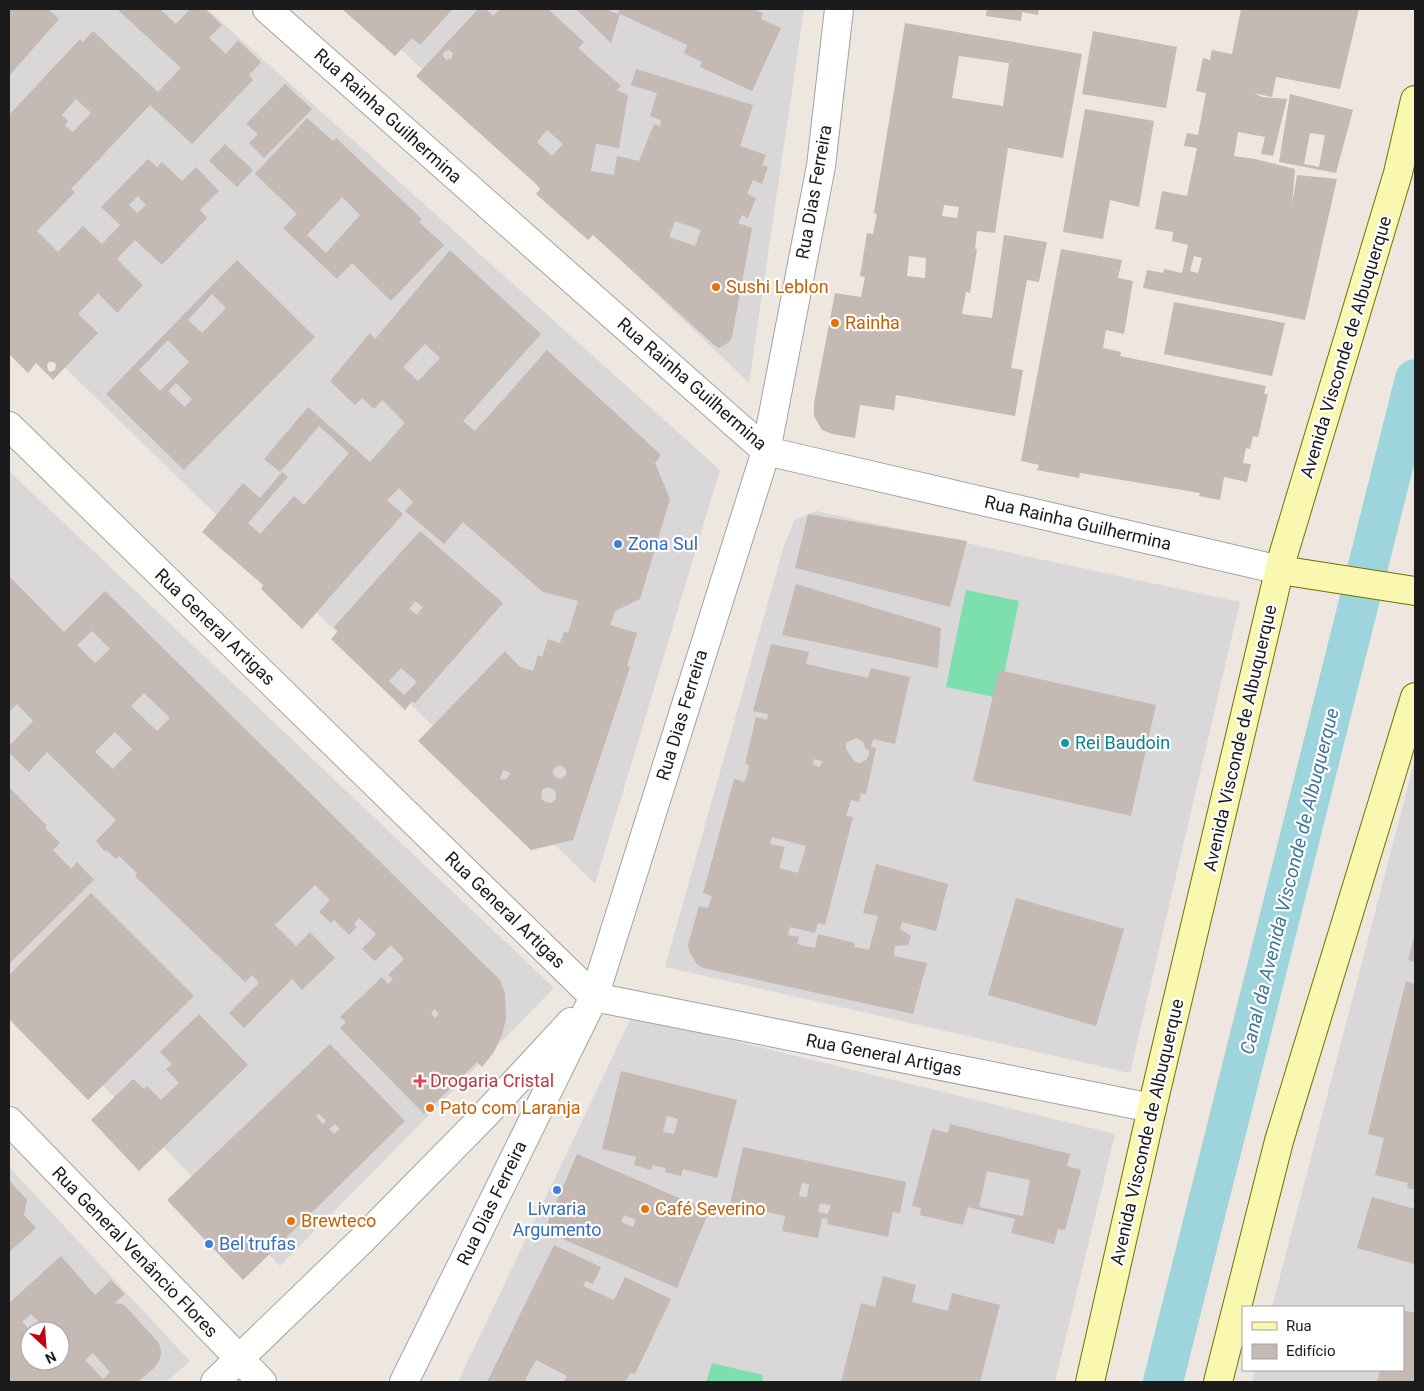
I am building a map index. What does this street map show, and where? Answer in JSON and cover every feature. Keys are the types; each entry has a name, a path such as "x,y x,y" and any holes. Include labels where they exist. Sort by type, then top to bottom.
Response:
{"main road":[{"name":"Avenida Visconde de Albuquerque","path":"1090,1382 1152,1108 1280,570 1398,173 1415,100"},
{"path":"1280,570 1415,591"},
{"path":"1218,1382 1279,1141 1415,698"}],"street":[{"name":"Rua Rainha Guilhermina","path":"267,9 766,451 1280,570"},
{"name":"Rua Dias Ferreira","path":"404,1382 594,997 766,451 820,166 840,9"},
{"name":"Rua General Artigas","path":"9,426 594,997 1152,1108"},
{"path":"215,1382 362,1240 484,1116 594,997"},
{"name":"Rua General Venâncio Flores","path":"9,1121 262,1382"}],"shaded area":[{"path":"9,9 207,9 720,470 595,884 9,313"},
{"path":"359,9 804,9 749,383"},
{"path":"9,471 554,988 280,1266 9,990"},
{"path":"816,511 1240,602 1130,1073 665,967 783,549 794,520"},
{"path":"1415,759 1415,1382 1252,1382 1255,1371 1404,1371 1404,1306 1272,1306"},
{"path":"632,1016 1115,1134 1055,1382 458,1382"},
{"path":"9,1167 190,1361 166,1382 9,1382"}],"green space":[{"path":"966,590 1019,601 999,698 946,687"},
{"path":"712,1363 763,1375 762,1382 706,1382"}],"building":[{"path":"11,9 48,9 59,19 9,76 9,11"},
{"path":"117,9 160,9 176,24 190,9 205,9 222,25 209,38 226,54 238,40 261,62 249,75 253,80 192,144 150,105 71,189 75,192 37,231 58,252 83,226 102,244 120,225 101,207 148,159 157,167 162,162 182,181 196,167 219,191 200,210 207,218 162,265 135,240 117,259 143,285 117,313 98,293 78,314 98,333 53,380 36,363 28,373 9,354 9,115 80,39 83,42 93,31 158,92 181,68","holes":["76,99 91,113 73,132 65,126 68,121 62,115","138,196 146,205 137,213 129,205","49,362 53,362 56,364 55,370 50,372 47,365"]},
{"path":"342,9 453,9 420,45 412,38 395,56"},
{"path":"478,9 486,9 493,16 500,9 548,9 584,42 578,48 621,86 617,90 628,95 619,148 596,144 591,171 614,175 617,156 639,161 654,124 660,126 661,120 650,116 657,93 631,85 636,69 753,105 740,146 766,155 762,165 768,167 762,184 753,180 747,194 756,198 748,218 742,215 738,223 752,228 732,337 729,342 719,348 713,344 593,235 588,240 536,194 540,189 535,183 416,76","holes":["449,50 453,53 452,57 446,60 443,53","547,130 563,144 552,156 537,142","675,221 701,230 695,246 669,237"]},
{"path":"576,9 606,9 618,14 620,9 752,9 763,13 761,19 781,28 752,91 700,67 702,62 684,53 687,45 620,14 611,43"},
{"path":"987,9 1039,9 1038,15 1022,12 1021,21 986,16"},
{"path":"1241,9 1359,9 1340,89 1276,77 1272,97 1254,93 1262,97 1287,99 1273,156 1261,154 1265,137 1238,132 1234,156 1295,169 1292,204 1297,175 1337,179 1305,320 1143,288 1147,270 1163,273 1164,269 1182,273 1188,245 1172,241 1173,232 1155,229 1162,191 1187,196 1197,148 1184,146 1187,133 1198,135 1206,93 1196,91 1203,58 1210,60 1212,50 1232,54","holes":["1194,256 1202,258 1198,273 1190,271"]},
{"path":"905,23 1082,54 1063,158 1008,148 995,233 977,231 975,249 977,249 970,293 966,292 962,314 992,318 1004,235 1047,242 1039,282 1027,280 1011,368 1023,370 1015,416 896,395 894,410 860,405 855,438 832,434 822,430 814,416 814,403 835,293 861,297 865,277 860,276 867,233 873,234 877,214 874,213","holes":["959,56 1009,63 1003,106 952,98","944,205 959,207 957,218 942,216","909,256 926,258 925,278 907,276"]},
{"path":"1093,31 1177,47 1166,108 1082,94"},
{"path":"285,84 312,109 264,158 249,143 258,134 246,124"},
{"path":"1290,94 1353,110 1336,173 1279,162","holes":["1310,133 1325,135 1319,167 1304,164"]},
{"path":"1085,109 1154,121 1139,207 1110,200 1103,239 1063,232"},
{"path":"307,118 333,141 336,138 422,219 419,222 444,245 391,301 352,263 337,279 283,228 297,214 255,174","holes":["342,197 360,215 326,253 307,235"]},
{"path":"225,144 253,170 237,187 209,161"},
{"path":"1061,249 1122,260 1118,278 1133,281 1124,334 1106,330 1103,348 1121,352 1120,356 1266,386 1264,394 1268,394 1258,437 1253,436 1250,449 1246,448 1243,463 1251,464 1247,482 1224,477 1220,500 1199,496 1200,493 1080,473 1079,478 1037,470 1039,465 1021,461"},
{"path":"450,250 541,334 463,421 475,431 547,350 661,455 655,463 670,499 640,599 615,611 610,625 637,633 627,666 630,667 573,840 531,850 418,741 505,651 520,667 533,671 538,655 542,657 548,639 560,643 564,632 568,633 578,601 543,592 463,522 444,544 405,511 413,502 399,488 387,500 403,514 302,629 261,589 263,585 202,532 243,483 260,498 282,472 288,477 248,523 260,534 294,496 304,505 349,453 319,426 280,472 264,459 308,407 370,462 405,423 382,400 374,409 362,398 355,405 330,381 370,333 375,339","holes":["425,344 440,358 418,381 403,367","558,766 562,766 566,770 566,775 561,779 557,778 553,774 553,770","503,770 510,773 506,780 500,779","547,787 553,789 556,793 556,799 551,803 545,802 541,798 542,790"]},
{"path":"237,260 315,337 184,470 106,394","holes":["212,294 226,308 202,333 188,320","168,340 189,362 160,391 139,370","176,383 192,399 185,407 168,391"]},
{"path":"1174,302 1285,323 1272,376 1164,354"},
{"path":"808,514 967,541 950,607 795,568"},
{"path":"420,531 503,603 415,703 412,701 405,710 331,639 338,631 334,627","holes":["415,601 423,607 417,615 409,609","401,668 417,682 404,695 389,681"]},
{"path":"9,576 64,632 105,591 500,980 505,993 506,1019 502,1035 494,1052 482,1067 477,1062 424,1114 340,1028 346,1022 340,1017 382,977 388,984 393,979 388,975 404,959 391,945 375,961 362,949 376,934 359,918 354,924 357,927 349,935 334,920 331,923 319,912 330,900 315,885 275,925 296,946 310,932 335,958 302,990 292,979 244,1028 229,1013 259,983 252,975 245,982 135,876 137,873 119,856 116,859 106,850 105,852 96,841 116,820 47,752 29,772 9,753 9,746 33,721 17,704 9,712","holes":["92,631 110,649 95,663 77,645","144,693 170,718 157,731 131,706","115,732 132,749 113,769 95,752","434,1009 439,1014 435,1018 431,1013"]},
{"path":"796,584 941,628 938,668 782,635"},
{"path":"771,644 809,652 806,664 868,678 871,668 910,677 895,744 873,739 871,747 876,748 866,794 861,793 859,802 851,800 846,816 853,817 825,925 818,923 815,933 790,927 788,935 799,937 797,944 815,948 818,934 855,943 854,947 869,950 878,916 863,913 876,864 948,884 936,931 902,922 900,929 911,936 908,945 895,946 894,956 927,963 913,1014 703,968 697,964 689,951 688,945 699,906 708,908 712,896 703,893 734,779 744,782 747,775 749,765 745,764 756,717 767,720 768,714 753,711","holes":["857,738 864,743 865,748 869,751 866,760 860,763 855,762 846,749 846,743","814,759 822,761 820,767 813,765","772,837 806,846 798,873 779,868 785,847 770,844"]},
{"name":"Rei Baudoin","path":"999,670 1156,705 1131,816 973,781"},
{"path":"9,787 47,826 45,828 60,843 53,850 71,869 77,862 94,880 9,964"},
{"path":"91,893 194,996 88,1100 9,1019 9,975"},
{"path":"1016,898 1124,929 1096,1026 988,995"},
{"path":"1415,933 1415,962 1408,960"},
{"path":"1406,981 1415,984 1415,1190 1407,1188 1408,1183 1375,1175 1384,1138 1368,1134"},
{"path":"199,1014 248,1065 139,1171 91,1120 133,1079 144,1089 147,1086 161,1100 179,1083 166,1069 172,1064 160,1052"},
{"path":"330,1044 405,1121 243,1280 167,1200","holes":["319,1114 326,1121 323,1124 316,1116","335,1124 340,1129 334,1134 329,1129"]},
{"path":"621,1071 737,1100 717,1178 683,1169 681,1176 665,1172 666,1168 652,1165 651,1170 634,1165 636,1157 602,1149","holes":["667,1116 678,1119 674,1134 663,1132"]},
{"path":"950,1124 1070,1154 1067,1166 1081,1170 1065,1230 1058,1229 1054,1244 1011,1233 1015,1219 968,1207 963,1225 920,1215 921,1208 912,1206 932,1129 948,1133","holes":["987,1171 1030,1180 1023,1216 979,1207"]},
{"path":"743,1147 906,1182 900,1213 893,1212 888,1237 827,1224 828,1219 822,1218 818,1238 782,1231 785,1216 730,1204","holes":["802,1183 809,1184 807,1197 799,1196","820,1203 831,1205 828,1214 818,1212"]},
{"path":"577,1154 709,1211 677,1288 544,1231","holes":["624,1215 636,1220 633,1227 621,1222"]},
{"path":"9,1180 27,1200 24,1215 36,1228 9,1252"},
{"path":"1372,1197 1415,1209 1415,1264 1357,1248"},
{"path":"554,1245 601,1267 593,1284 586,1281 583,1286 614,1300 625,1277 671,1299 635,1374 630,1373 625,1382 566,1382 564,1381 567,1376 536,1360 525,1380 528,1382 487,1382"},
{"path":"61,1256 95,1295 111,1280 125,1294 114,1303 122,1304 126,1307 159,1343 160,1359 155,1367 138,1382 9,1382 9,1303","holes":["93,1353 110,1372 103,1379 85,1360"]},
{"path":"883,1276 916,1285 912,1302 948,1311 952,1293 1000,1305 980,1382 841,1382 861,1303 875,1307"},
{"path":"1404,1310 1415,1313 1415,1382 1377,1382 1380,1371 1404,1371"}],"waterway":[{"name":"Canal da Avenida Visconde de Albuquerque","path":"1163,1382 1415,379"}],"place":[{"name":"Sushi Leblon","path":"716,287"},
{"name":"Rainha","path":"835,323"},
{"name":"Zona Sul","path":"618,544"},
{"name":"Rei Baudoin","path":"1065,743"},
{"name":"Drogaria Cristal","path":"420,1081"},
{"name":"Pato com Laranja","path":"430,1108"},
{"name":"Livraria Argumento","path":"557,1190"},
{"name":"Café Severino","path":"645,1209"},
{"name":"Brewteco","path":"291,1221"},
{"name":"Bel trufas","path":"209,1244"}]}
